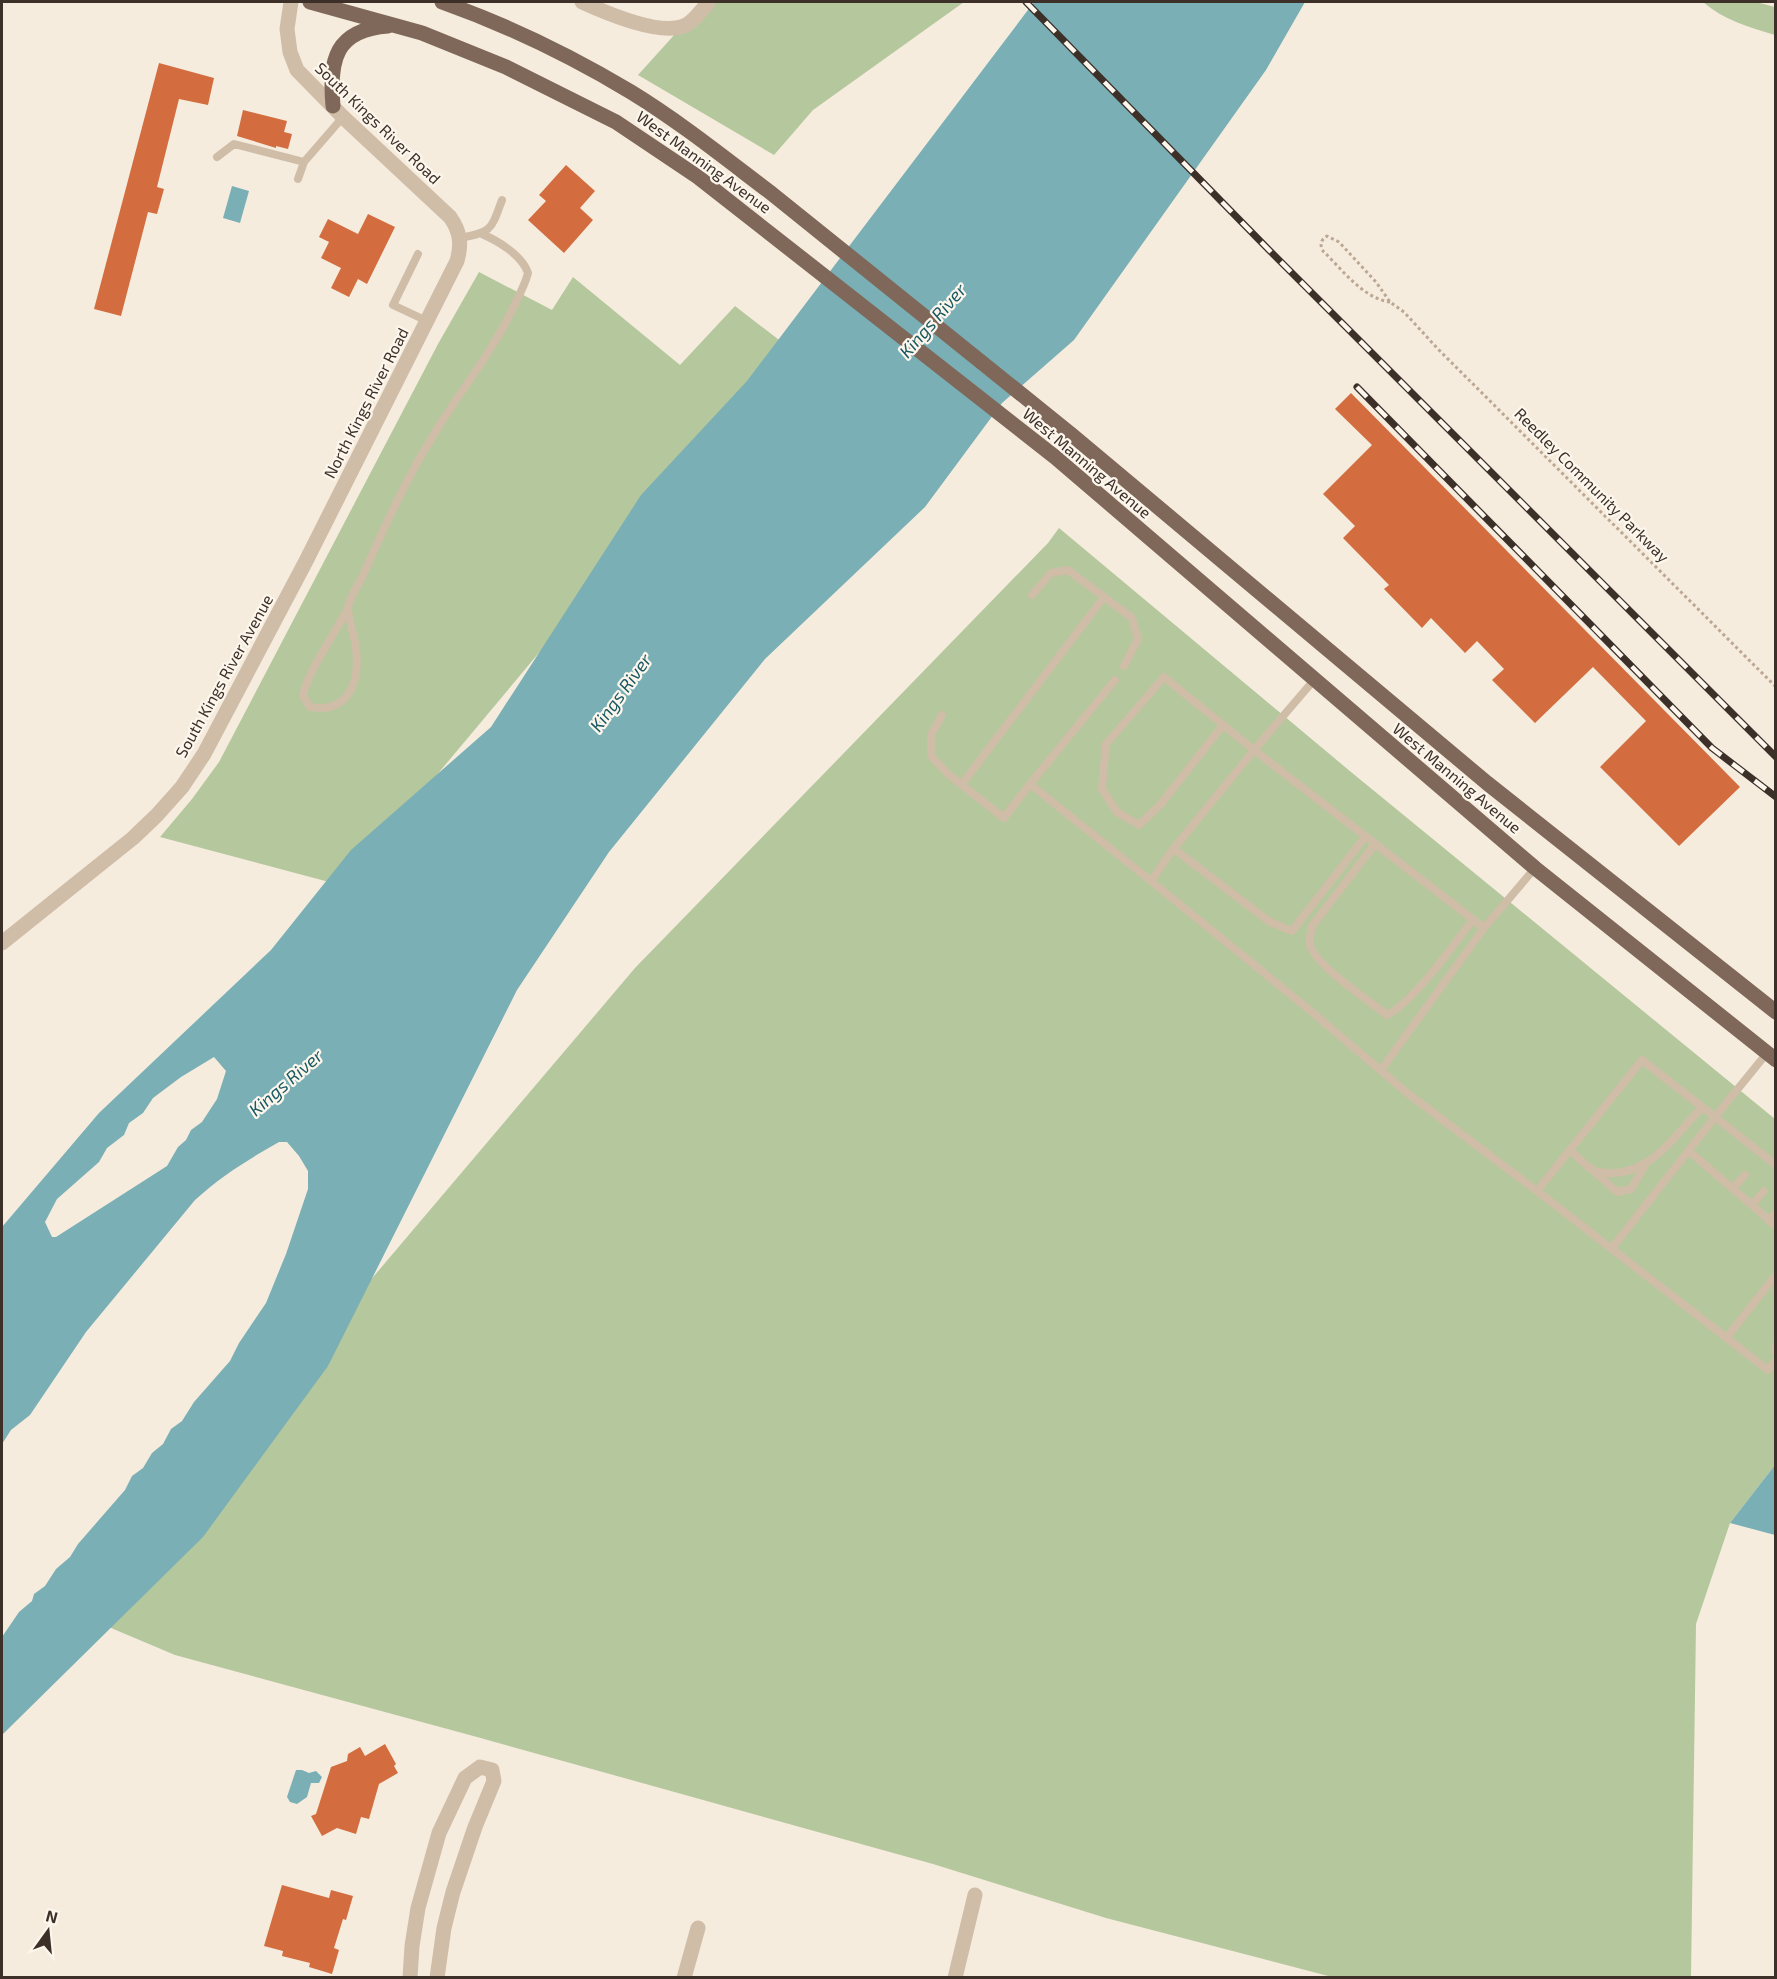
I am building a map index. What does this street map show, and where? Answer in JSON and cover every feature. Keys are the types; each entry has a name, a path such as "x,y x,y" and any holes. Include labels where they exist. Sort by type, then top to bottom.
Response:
{"main road":[{"name":"West Manning Avenue","path":"310,2 396,25 451,43 506,66 616,122 698,177 1055,457 1535,868 1771,1056"},
{"name":"West Manning Avenue","path":"442,2 546,46 632,93 771,193 1072,435 1487,783 1776,1012"},
{"path":"338,111 332,68 340,48 350,38 367,29 396,25"}],"street":[{"name":"South Kings River Road","path":"291,2 287,29 293,62 308,82 450,217 456,225 460,238"},
{"path":"582,2 607,14 665,30 687,25 709,2"},
{"name":"North Kings River Road","path":"306,561 429,321 457,261 460,252 460,238"},
{"name":"South Kings River Avenue","path":"2,943 133,838 182,787 204,754 306,561"},
{"path":"410,1977 418,1908 440,1833 465,1778 480,1767 484,1767 492,1770 494,1781 474,1827 453,1892 444,1928 437,1977"},
{"path":"956,1977 975,1896"},
{"path":"684,1977 698,1928"}],"lane":[{"path":"298,179 304,162 338,111"},
{"path":"217,157 234,144 304,162"},
{"path":"460,238 482,234 491,227 502,200"},
{"path":"348,608 357,650 353,684 348,695 340,703 330,708 310,707 303,696 309,676 348,608 400,494 435,432 504,328 526,281 528,273 521,261 494,240 482,234"},
{"path":"418,254 393,305 429,321"},
{"path":"1032,595 1051,573 1068,570 1132,618 1138,639 1124,666"},
{"path":"962,784 1104,597"},
{"path":"1223,724 1160,805 1139,825 1117,812 1102,789 1106,744 1164,676 1223,724 1254,750 1484,928"},
{"path":"942,715 931,735 931,756 948,774 1004,818 1115,680"},
{"path":"1151,881 1254,750 1314,680"},
{"path":"1030,784 1312,1012 1406,1092 1768,1370 1776,1360"},
{"path":"1174,849 1270,922 1292,931 1365,837"},
{"path":"1375,844 1312,927 1309,943 1314,955 1335,974 1387,1014 1399,1008 1416,990 1473,920"},
{"path":"1381,1070 1484,928 1535,868"},
{"path":"1612,1248 1715,1117 1771,1056"},
{"path":"1537,1191 1642,1060 1715,1117 1760,1157 1776,1165"},
{"path":"1594,1171 1620,1172 1645,1164 1657,1156 1702,1107"},
{"path":"1570,1150 1617,1192 1631,1189 1645,1164"},
{"path":"1689,1151 1772,1223 1776,1213"},
{"path":"1732,1188 1745,1175"},
{"path":"1752,1205 1764,1191"},
{"path":"1727,1337 1776,1275"},
{"path":"1776,1346 1776,1352"}],"path":[{"name":"Reedley Community Parkway","path":"1390,302 1377,300 1366,293 1322,250 1320,245 1322,240 1327,236 1339,242 1376,282 1390,302 1404,312 1437,348 1776,687"}],"green space":[{"path":"704,2 964,2 813,110 774,155 638,75"},
{"path":"1703,2 1756,2 1775,7 1775,35 1728,18"},
{"path":"479,272 552,310 573,277 680,365 735,306 792,350 344,886 160,837 219,762 438,344"},
{"path":"1059,528 1351,772 1775,1119 1775,1465 1730,1523 1696,1624 1691,1977 1332,1977 1106,1918 933,1864 175,1655 85,1617 635,968 1048,543"}],"water":[{"name":"Kings River","path":"1034,2 1305,2 1266,70 1074,340 1002,403 925,507 765,659 609,852 517,990 328,1366 203,1537 2,1735 2,1637 19,1612 32,1601 34,1594 45,1586 56,1569 70,1557 78,1544 125,1490 132,1476 143,1468 152,1453 163,1444 171,1429 182,1421 194,1402 230,1361 239,1343 266,1303 286,1254 308,1189 308,1171 287,1142 279,1142 236,1168 195,1200 86,1332 30,1415 11,1430 2,1444 2,1227 99,1113 271,950 351,850 491,727 641,495 747,381","holes":["214,1057 226,1071 217,1099 202,1122 191,1130 186,1140 178,1147 167,1166 56,1237 52,1237 45,1222 57,1199 99,1162 107,1148 124,1135 129,1123 143,1113 153,1098 181,1077"]},
{"path":"232,186 249,191 240,223 223,218"},
{"path":"1775,1465 1775,1535 1730,1523"},
{"path":"296,1770 309,1773 316,1771 322,1777 319,1783 311,1783 307,1797 297,1804 290,1802 287,1797"}],"building":[{"path":"159,63 214,78 208,105 179,99 157,187 164,189 157,214 148,212 121,316 94,309"},
{"path":"243,110 287,121 284,132 292,134 288,149 276,146 276,148 237,136"},
{"path":"566,165 595,191 580,208 593,220 564,253 528,220 546,201 539,195"},
{"path":"368,214 395,227 367,284 358,279 349,297 331,288 341,268 321,258 329,242 319,237 328,219 358,234"},
{"path":"1351,393 1740,787 1679,846 1600,767 1646,721 1593,667 1535,723 1492,680 1504,669 1477,641 1465,653 1431,618 1422,628 1384,589 1389,585 1343,538 1355,526 1323,494 1372,445 1335,409"},
{"path":"385,1744 396,1764 394,1766 398,1773 379,1784 369,1819 361,1817 356,1834 337,1828 322,1836 311,1816 316,1814 331,1767 347,1761 348,1754 360,1747 365,1756"},
{"path":"282,1885 329,1898 331,1890 353,1896 334,1948 339,1950 332,1974 309,1967 310,1963 282,1956 283,1951 264,1946"}],"railway":[{"path":"1026,2 1269,250 1776,757"},
{"path":"1357,387 1712,748 1776,797"}]}
